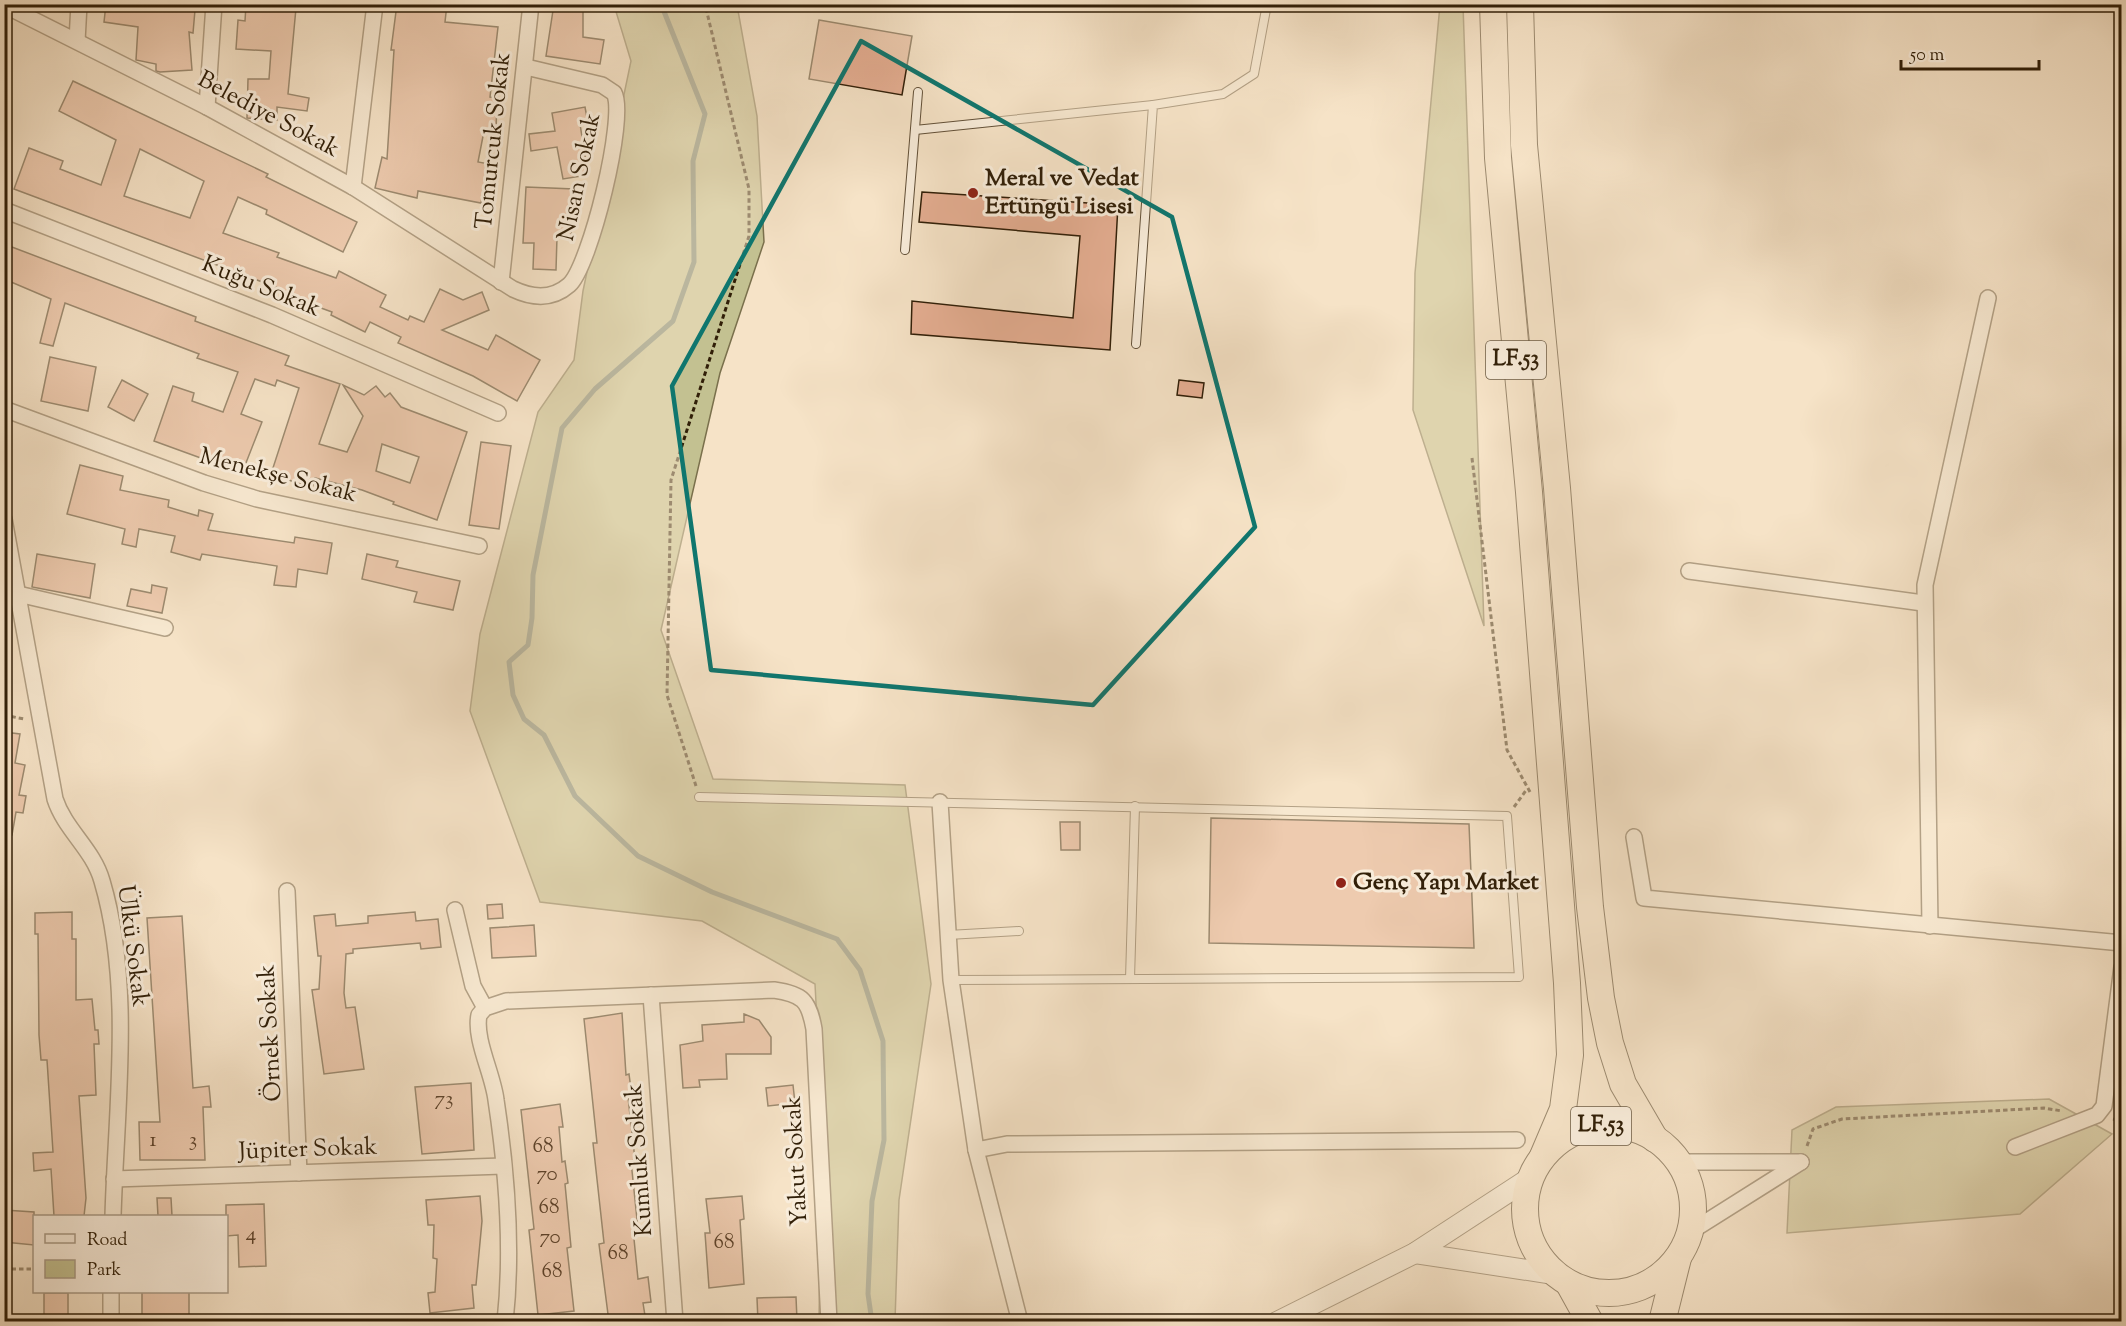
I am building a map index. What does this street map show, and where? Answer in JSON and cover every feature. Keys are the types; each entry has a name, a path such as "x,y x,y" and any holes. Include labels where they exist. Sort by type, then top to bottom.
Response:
{"highway":[{"name":"LF.53","path":"1493,4 1498,158 1554,808 1570,1055 1563,1109 1543,1156 1530,1178 1524,1204 1527,1230 1537,1254 1561,1279 1590,1322"},
{"name":"LF.53","path":"1520,4 1524,145 1557,488 1591,919 1610,1043 1623,1084 1655,1139"},
{"name":"LF.53","path":"1543,1156 1564,1137 1591,1126 1620,1125 1647,1133 1679,1162 1689,1184 1693,1208 1690,1232 1678,1258 1662,1322"},
{"name":"LF.53","path":"1561,1279 1592,1292 1616,1294 1640,1288 1661,1276 1678,1258"}],"street":[{"path":"77,41 79,4"},
{"path":"207,107 214,4"},
{"path":"353,187 375,4"},
{"name":"Tomurcuk Sokak","path":"501,282 531,4"},
{"name":"Belediye Sokak","path":"4,5 207,107 353,187 501,282"},
{"name":"Nisan Sokak","path":"501,282 524,294 544,297 560,291 574,280 583,265 594,233 619,115 617,97 606,87 526,67"},
{"name":"Kuğu Sokak","path":"4,210 272,315 498,412"},
{"path":"1930,926 1924,585 1988,297"},
{"name":"Menekşe Sokak","path":"4,409 215,487 257,499 479,546"},
{"name":"Ülkü Sokak","path":"4,519 55,799 64,821 95,862 107,902 120,994 113,1215"},
{"path":"1689,571 1923,603"},
{"path":"18,594 165,628"},
{"path":"940,802 951,980 976,1150 1020,1322"},
{"path":"1634,837 1644,898 2121,943"},
{"name":"Örnek Sokak","path":"287,891 299,1173"},
{"path":"455,910 473,986 485,1008"},
{"path":"2015,1147 2097,1115 2104,1106 2121,967"},
{"name":"Yakut Sokak","path":"651,995 774,990 791,992 804,999 811,1011 814,1029 829,1322"},
{"path":"505,1322 509,1264 503,1166 494,1086 477,1024 478,1015 485,1008 506,1001 651,995"},
{"name":"Kumluk Sokak","path":"651,995 675,1322"},
{"path":"976,1150 1007,1143 1517,1140"},
{"path":"1679,1162 1801,1162"},
{"path":"1690,1232 1801,1162"},
{"name":"Jüpiter Sokak","path":"114,1179 503,1166"},
{"path":"1277,1322 1415,1252 1530,1178"},
{"path":"1415,1252 1561,1279"},
{"path":"111,1293 111,1322"}],"lane":[{"path":"915,130 1153,105 1223,94 1254,74 1268,4"},
{"path":"905,250 918,92"},
{"path":"1136,344 1153,105"},
{"path":"699,796 1507,816 1519,977 951,980"},
{"path":"1130,979 1135,806"},
{"path":"948,935 1019,931"}],"path":[{"path":"699,796 667,695 671,480 749,236 749,189 705,4"},
{"path":"1472,458 1507,750 1527,789 1554,808"},
{"path":"1507,816 1527,789"},
{"path":"1801,1162 1813,1129 1842,1119 2044,1108 2097,1115 2121,1121"},
{"path":"4,1269 33,1269"}],"highlighted area":[{"path":"861,41 1172,217 1255,527 1093,705 711,670 672,386"}],"green space":[{"path":"614,5 737,5 757,116 764,242 720,373 661,630 713,779 905,785 931,984 899,1200 895,1321 819,1321 822,1116 815,984 702,921 540,902 470,711 480,634 538,412 574,360 583,291 631,61"},
{"path":"1440,5 1463,5 1484,626 1413,410 1415,273"},
{"path":"2049,1099 2112,1134 2020,1214 1787,1233 1792,1130 1836,1107"}],"building":[{"path":"106,4 141,4 141,8 195,10 193,33 189,32 192,70 160,72 156,71 156,64 136,60 138,27 104,22"},
{"path":"397,4 447,4 445,22 498,27 490,97 497,98 496,131 484,131 478,162 489,164 481,203 418,191 417,198 375,188 382,157 387,159 394,50 391,50"},
{"path":"554,4 583,4 583,37 604,40 600,64 546,56"},
{"path":"246,5 296,8 288,94 309,98 307,111 277,107 277,120 247,118 248,79 269,79 271,51 236,49 238,20 245,21"},
{"path":"819,20 912,36 902,95 809,79"},
{"path":"73,81 268,174 266,177 357,222 343,252 266,214 267,210 238,197 223,233 279,253 277,257 336,278 339,271 386,295 380,307 408,320 410,316 424,322 440,289 463,300 482,292 489,310 442,330 488,350 496,335 540,360 517,401 473,376 398,343 401,337 370,322 365,332 331,315 332,312 280,293 281,289 14,189 29,148 63,161 60,169 101,185 116,140 59,111","holes":["140,149 204,181 190,218 124,196"]},
{"path":"585,107 588,123 580,124 588,175 563,179 557,147 531,151 529,134 555,131 552,113"},
{"path":"526,187 574,189 571,237 557,237 556,270 533,269 534,243 523,243"},
{"name":"Meral ve Vedat Ertüngü Lisesi","path":"922,192 1118,205 1110,350 911,334 912,301 1073,318 1080,236 919,222"},
{"path":"4,244 196,317 195,321 289,356 285,365 340,384 319,444 347,452 363,416 343,385 364,395 376,386 385,397 390,393 401,407 467,432 437,520 362,490 315,478 312,488 271,474 299,388 277,380 275,386 255,379 241,414 262,422 242,473 154,441 173,386 194,393 192,401 223,412 238,372 197,358 199,354 65,303 53,346 40,343 51,299 4,279","holes":["382,444 419,457 410,483 376,471"]},
{"path":"50,357 96,367 88,411 41,401"},
{"path":"122,380 148,394 134,421 108,407"},
{"path":"1179,380 1204,383 1202,398 1177,395"},
{"path":"481,442 511,446 499,529 469,525"},
{"path":"80,465 123,476 120,490 169,500 168,507 198,516 199,510 213,514 208,530 294,543 295,537 332,543 327,574 298,569 296,587 274,585 277,566 202,554 200,560 171,552 175,536 139,529 136,547 122,544 125,529 67,514"},
{"path":"37,554 95,564 90,598 32,587"},
{"path":"367,554 398,561 396,567 460,581 453,610 414,602 417,592 362,579"},
{"path":"152,585 167,588 162,613 127,606 131,589 151,593"},
{"path":"4,732 20,734 15,763 25,765 19,795 26,796 23,813 16,812 12,835 4,834"},
{"name":"Genç Yapı Market","path":"1211,818 1469,824 1474,948 1209,943"},
{"path":"1060,822 1080,822 1080,850 1061,850"},
{"path":"502,904 503,918 488,919 487,905"},
{"path":"72,912 72,939 76,939 76,1000 92,999 95,1030 98,1030 99,1044 94,1044 96,1095 79,1096 86,1198 84,1215 54,1215 51,1169 34,1171 33,1153 53,1152 47,1060 41,1060 39,1035 38,934 35,934 35,913"},
{"path":"415,912 416,921 438,919 441,947 421,949 420,943 353,949 353,953 346,954 344,993 346,1008 355,1007 364,1069 324,1074 312,990 319,989 321,956 318,956 314,916 335,914 336,926 368,923 368,916"},
{"path":"182,916 193,1088 209,1086 211,1107 203,1107 205,1160 140,1160 139,1122 160,1122 147,918"},
{"path":"534,925 536,956 492,958 490,928"},
{"path":"622,1013 626,1075 629,1074 632,1097 628,1097 635,1160 631,1161 638,1229 633,1229 638,1279 648,1277 651,1302 643,1303 646,1322 609,1322 599,1244 604,1243 593,1143 597,1143 584,1019"},
{"path":"744,1014 759,1020 771,1037 771,1054 726,1054 727,1079 699,1080 700,1087 683,1088 680,1045 703,1041 702,1025 744,1022"},
{"path":"471,1083 474,1150 422,1154 415,1087"},
{"path":"793,1085 795,1103 768,1106 766,1088"},
{"path":"560,1104 563,1127 559,1127 562,1162 565,1161 568,1183 565,1184 571,1247 567,1248 574,1311 538,1315 529,1230 534,1229 521,1110"},
{"path":"480,1196 482,1221 476,1285 472,1285 474,1308 430,1313 428,1293 435,1292 437,1259 433,1258 434,1225 428,1225 426,1200"},
{"path":"742,1196 744,1219 740,1220 744,1284 709,1288 705,1233 710,1233 706,1199"},
{"path":"157,1198 171,1198 172,1215 158,1215"},
{"path":"264,1204 266,1266 239,1267 238,1235 228,1236 226,1205"},
{"path":"4,1210 34,1212 33,1245 4,1242"},
{"path":"44,1293 68,1293 68,1322 44,1322"},
{"path":"142,1293 189,1293 189,1322 142,1322"},
{"path":"796,1297 797,1320 758,1322 757,1298"}],"waterway":[{"path":"661,4 705,114 693,161 694,262 673,321 595,389 562,428 533,575 532,618 528,645 509,662 513,695 524,719 544,735 575,796 638,856 712,892 837,939 860,970 883,1041 884,1140 872,1201 868,1294 872,1322"}],"place":[{"name":"Meral ve Vedat Ertüngü Lisesi","path":"973,193"},
{"name":"Genç Yapı Market","path":"1341,883"}]}
